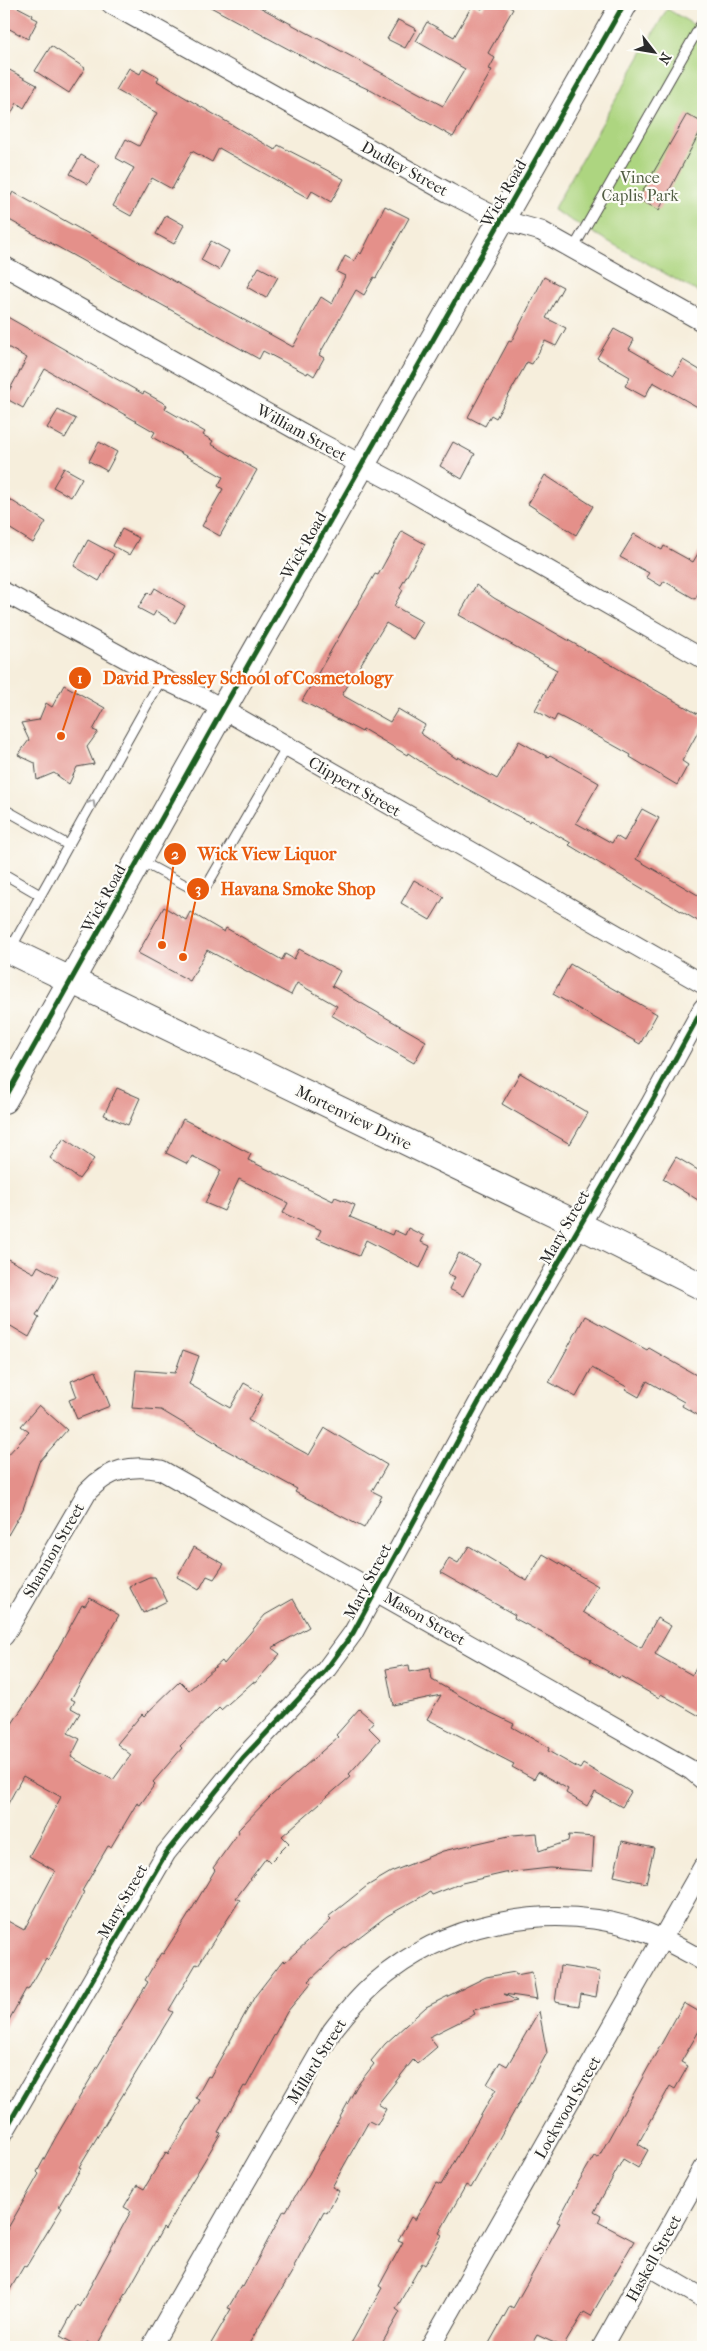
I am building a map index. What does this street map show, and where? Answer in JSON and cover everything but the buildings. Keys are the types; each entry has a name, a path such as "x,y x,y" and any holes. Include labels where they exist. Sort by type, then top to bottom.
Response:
{"street":[{"name":"Dudley Street","path":"111,4 502,220 540,231 703,322"},
{"name":"Wick Road","path":"4,1100 223,709 624,4"},
{"name":"William Street","path":"4,266 362,466 398,484 703,658"},
{"name":"Clippert Street","path":"4,592 223,709 287,748 703,984"},
{"name":"Mortenview Drive","path":"7,949 579,1225 703,1287"},
{"name":"Mary Street","path":"4,2132 166,1853 243,1758 325,1671 353,1632 579,1225 650,1104 703,1008"},
{"name":"Mason Street","path":"112,1472 127,1467 142,1466 161,1470 376,1590 683,1766 703,1780"},
{"name":"Shannon Street","path":"4,1636 81,1500 96,1482 112,1472"},
{"name":"Lockwood Street","path":"430,2347 703,1867"},
{"name":"Millard Street","path":"150,2347 332,2031 352,2005 401,1963 436,1943 474,1928 513,1919 549,1916 590,1919 632,1928 662,1940 703,1961"},
{"name":"Haskell Street","path":"602,2347 703,2168"},
{"path":"648,2266 703,2298"}],"lane":[{"path":"573,250 703,20"},
{"path":"7,949 40,896 162,678"},
{"path":"139,860 202,894 287,748"},
{"path":"4,809 68,845"},
{"path":"4,874 40,896"}],"green space":[{"name":"Vince Caplis Park","path":"667,9 703,30 703,295 553,210"}],"cycle path":[{"path":"4,1100 223,709 624,4"},
{"path":"4,2132 166,1853 243,1758 325,1671 353,1633 499,1365 650,1105 703,1008"}],"place":[{"name":"David Pressley School of Cosmetology","path":"61,736"},
{"name":"Wick View Liquor","path":"162,945"},
{"name":"Havana Smoke Shop","path":"183,957"}]}
